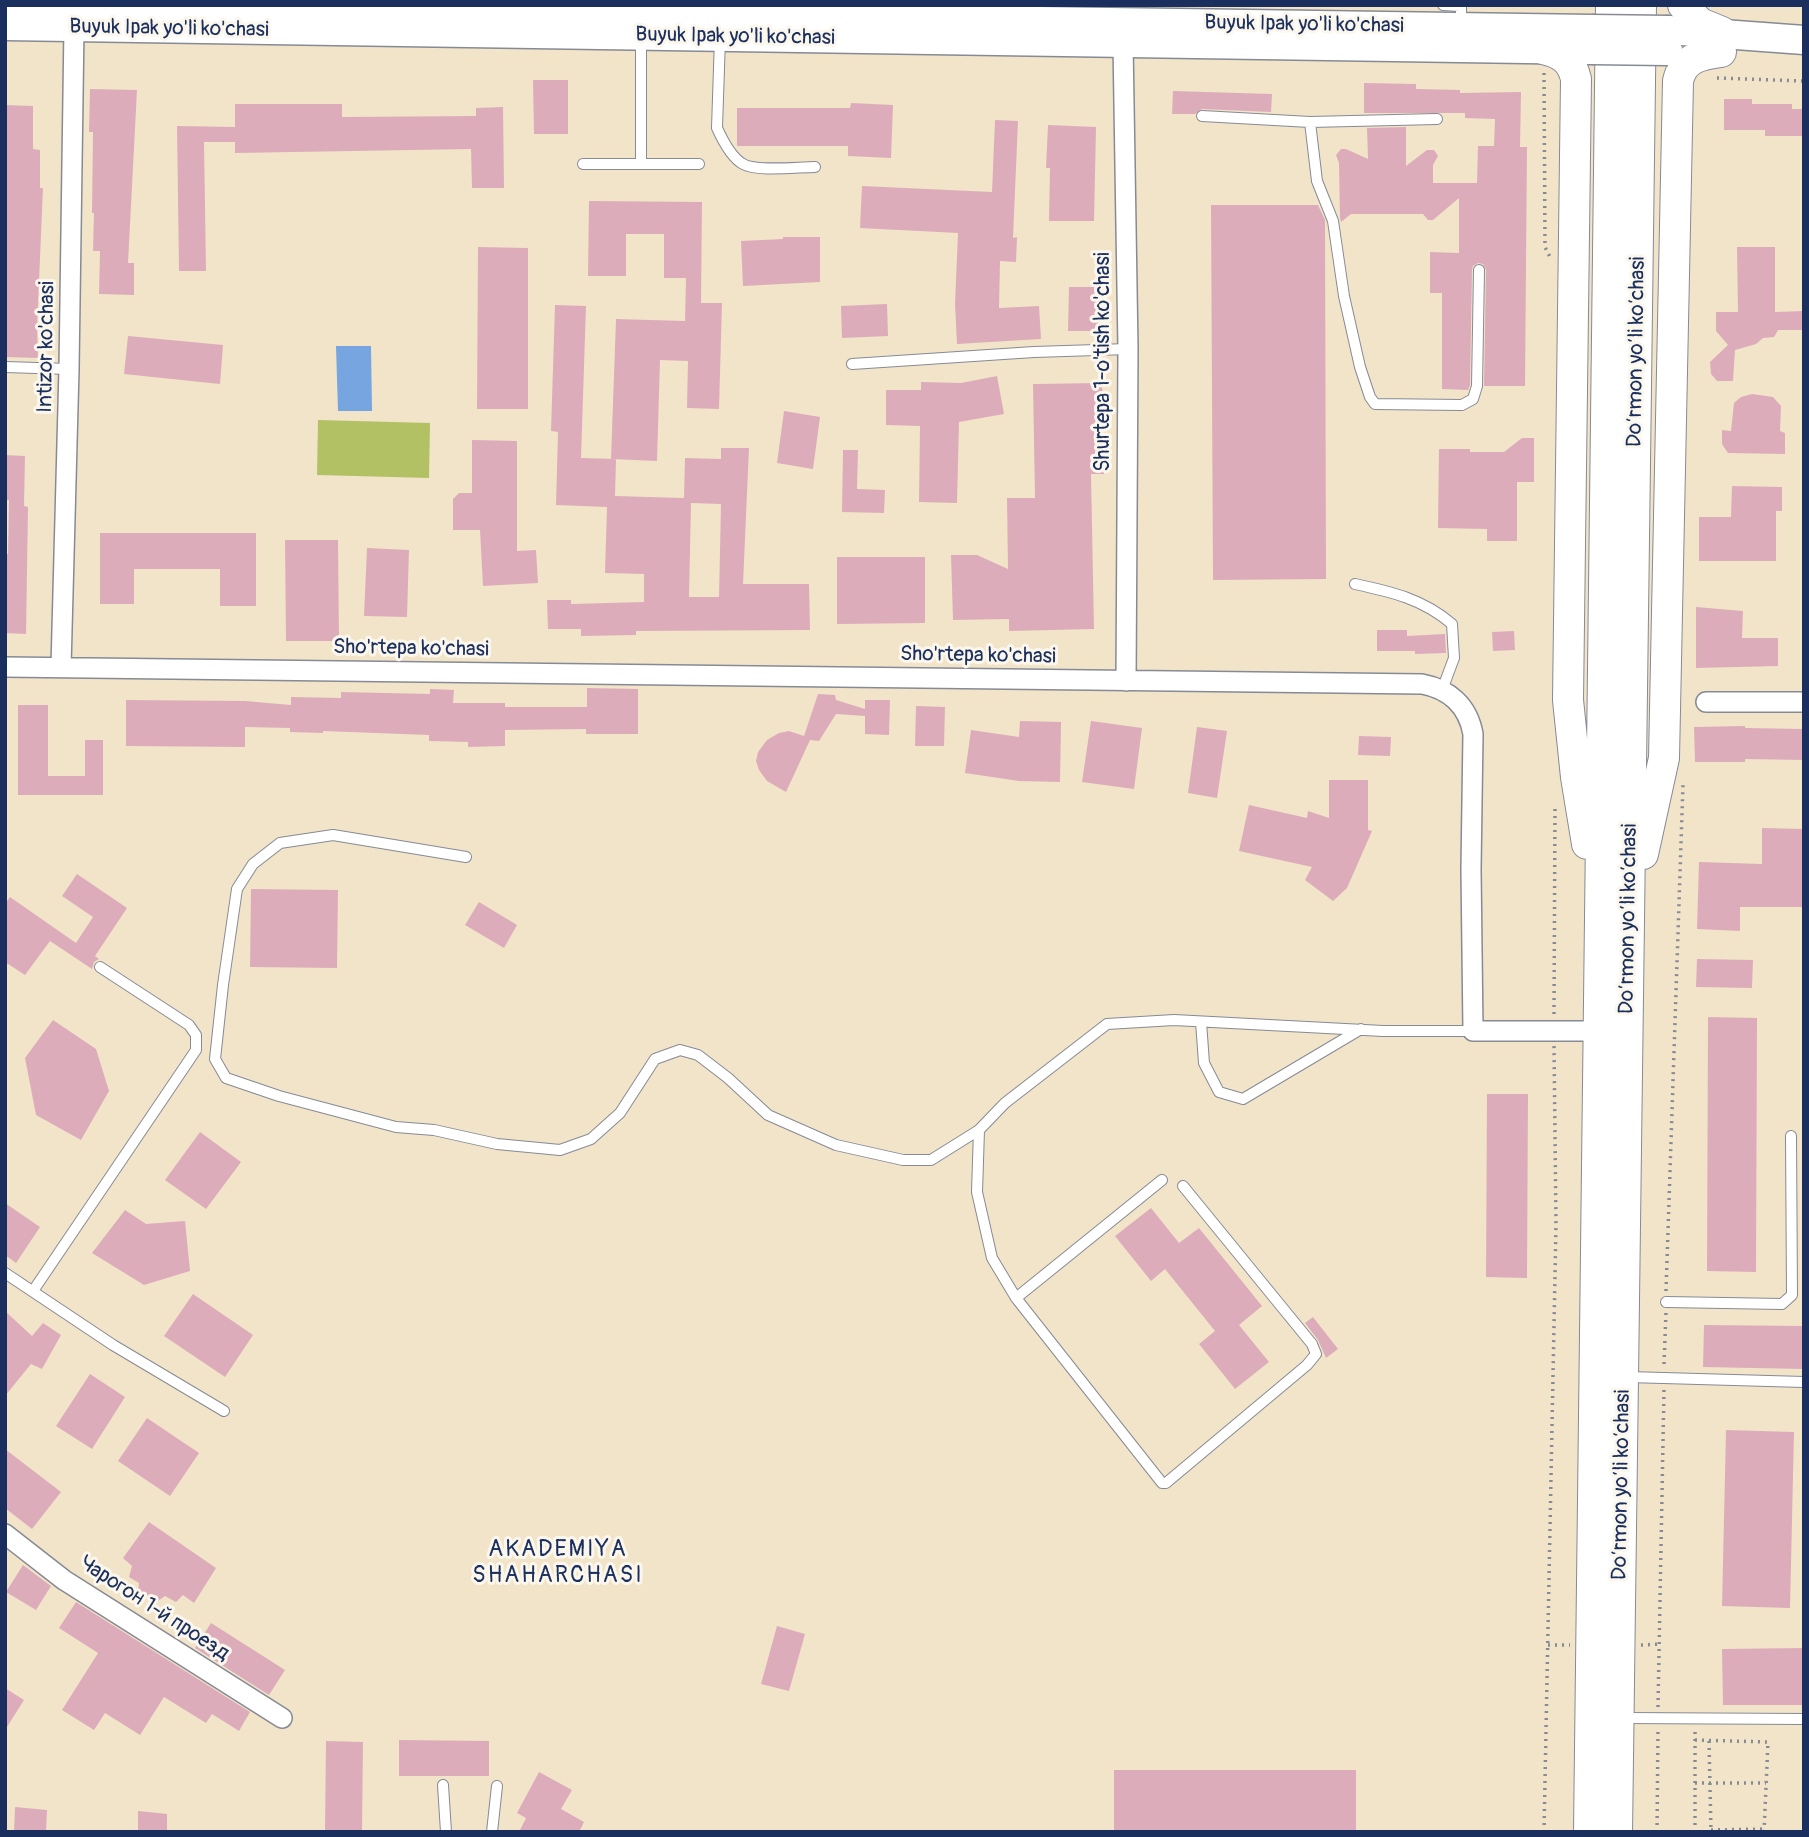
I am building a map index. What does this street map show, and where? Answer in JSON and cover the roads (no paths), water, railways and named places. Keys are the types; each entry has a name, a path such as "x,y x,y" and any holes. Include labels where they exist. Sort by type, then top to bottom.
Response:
{"main road":[{"name":"Do‘rmon yo‘li ko‘chasi","path":"1611,5 1615,923"},
{"name":"Do‘rmon yo‘li ko‘chasi","path":"1589,1832 1591,1645 1613,1031 1642,5"},
{"name":"Buyuk Ipak yo'li ko'chasi","path":"5,6 574,18 640,36 720,37 1131,27 1461,13 1592,40"},
{"name":"Buyuk Ipak yo'li ko'chasi","path":"5,26 74,27 824,12 1543,49 1673,29 1716,54 1804,58"},
{"path":"1615,923 1664,758 1678,81 1683,66 1688,61 1700,55 1716,54 1700,23 1673,29"},
{"name":"Buyuk Ipak yo'li ko'chasi","path":"1716,54 1804,40"},
{"path":"1543,49 1556,52 1567,59 1576,79 1568,700 1576,777 1615,923"},
{"name":"Do‘rmon yo‘li ko‘chasi","path":"1613,1031 1624,1377 1617,1832"}],"street":[{"name":"Intizor ko'chasi","path":"61,667 74,27"},
{"name":"Shurtepa 1-o'tish ko'chasi","path":"1126,681 1131,27"},
{"name":"Sho'rtepa ko'chasi","path":"5,667 1422,684 1442,690"},
{"path":"1442,690 1464,709 1473,734 1473,1031 1613,1031"},
{"path":"1706,702 1804,702"},
{"name":"Чарогон 1-й проезд","path":"5,1534 64,1580 282,1718"}],"lane":[{"path":"1443,5 1461,13"},
{"path":"640,36 641,164"},
{"path":"720,37 718,128 721,137 741,163 751,167 814,167"},
{"path":"1202,116 1310,122 1437,119"},
{"path":"1310,122 1317,181 1333,221 1344,296 1360,367 1375,404 1462,405 1473,399 1478,386 1479,270"},
{"path":"583,164 699,164"},
{"path":"852,364 1034,352 1128,349"},
{"path":"5,367 69,369"},
{"path":"1355,584 1389,592 1433,608 1452,624 1454,658 1442,690"},
{"path":"466,857 333,835 280,843 253,864 237,889 223,985 215,1059 226,1078 279,1097 396,1127 433,1130 497,1144 560,1150 590,1139 620,1113 655,1059 680,1050 698,1055 768,1115 836,1145 903,1160 931,1160 979,1130 1006,1103 1107,1024 1147,1020 1383,1031 1473,1031"},
{"path":"33,1291 196,1050 196,1035 189,1025 100,967"},
{"path":"1201,1022 1204,1063 1220,1092 1243,1099 1362,1028"},
{"path":"979,1130 977,1192 992,1258 1016,1298 1162,1483 1166,1483 1307,1365 1316,1354 1312,1344 1183,1186"},
{"path":"1666,1302 1782,1304 1792,1295 1791,1136"},
{"path":"1016,1298 1163,1180"},
{"path":"5,1273 113,1345 224,1411"},
{"path":"1624,1377 1804,1382"},
{"path":"1619,1718 1804,1719"},
{"path":"443,1785 446,1832"},
{"path":"492,1832 497,1786"}],"water":[{"path":"336,346 371,346 372,411 338,411"}],"district":[{"name":"AKADEMIYA SHAHARCHASI","path":"558,1563"}]}
